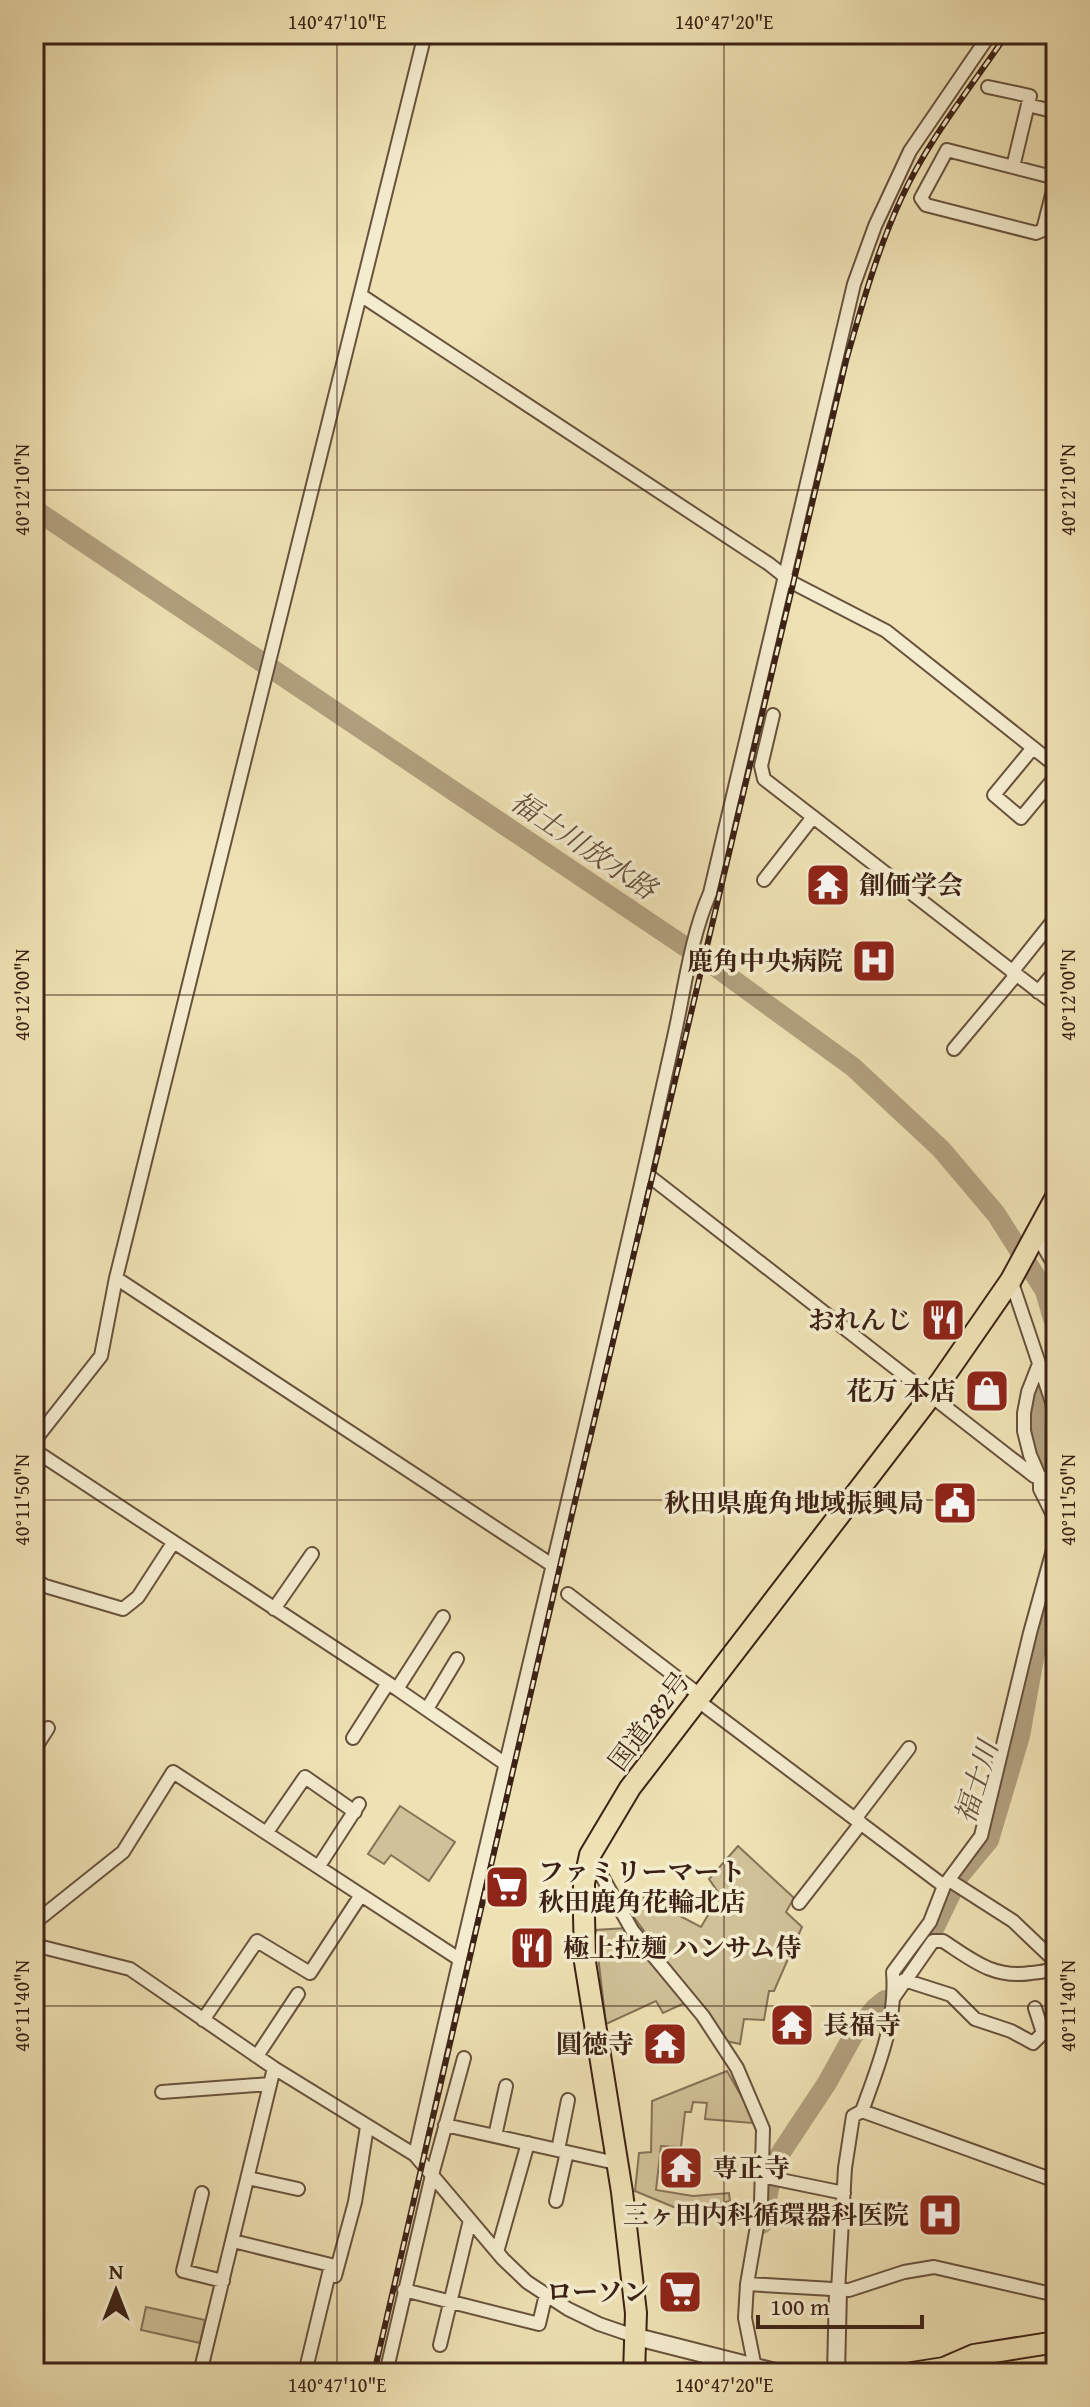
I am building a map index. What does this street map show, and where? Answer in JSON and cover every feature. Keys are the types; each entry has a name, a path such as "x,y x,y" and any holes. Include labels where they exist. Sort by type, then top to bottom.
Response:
{"main road":[{"name":"国道282号","path":"634,2373 637,2337 622,2192 585,1962 584,1883 590,1855 630,1788 930,1397 1011,1280 1056,1197"},
{"path":"912,2373 944,2368 974,2355 1056,2342"}],"street":[{"path":"34,1441 101,1356 116,1278 425,34"},
{"path":"415,2155 644,1172 696,925 710,893 854,284 875,226 910,151 990,34"},
{"path":"988,87 1030,96 1013,167"},
{"path":"1028,105 1056,112"},
{"path":"947,150 1013,167 1056,178 1043,230 1036,233 926,205 921,198 947,150"},
{"path":"362,296 757,555 784,576 886,631 1053,764 1056,738"},
{"path":"773,715 761,766 764,779 1056,1005"},
{"path":"1032,749 994,795 1021,818 1056,776"},
{"path":"764,880 813,817"},
{"path":"954,1049 1056,917"},
{"path":"1038,992 1056,970"},
{"path":"644,1172 1034,1476 1049,1479"},
{"path":"1035,1235 1056,1268"},
{"path":"116,1278 552,1565"},
{"path":"1011,1280 1056,1414"},
{"path":"1039,1364 1028,1392 1024,1422 1030,1455 1049,1479"},
{"path":"34,1450 393,1686 507,1765"},
{"path":"836,2373 844,2193 853,2116 862,2111 885,2048 893,1972 930,1922 946,1883 981,1836 1056,1539 1053,1515 1040,1489 1049,1479"},
{"path":"34,1579 45,1586 123,1609 138,1597 173,1543"},
{"path":"274,1609 312,1554"},
{"path":"568,1594 858,1821 946,1883 961,1887 1013,1921 1055,1961 1055,1966 1049,1971 1020,1975 994,1973 943,1941 933,1941 892,2000"},
{"path":"353,1738 443,1617"},
{"path":"427,1709 457,1659"},
{"path":"34,1750 48,1728"},
{"path":"799,1903 909,1748"},
{"path":"34,1923 123,1852 173,1772 459,1959"},
{"path":"267,1832 305,1777 357,1808 319,1866"},
{"path":"590,1855 632,1930 703,2016 737,2068 763,2129 761,2203 747,2284 745,2318 755,2371"},
{"path":"203,2020 257,1941 310,1973 361,1895"},
{"path":"34,1945 130,1969 274,2068 415,2155 497,2252 527,2282 589,2319 637,2337 755,2371 779,2373"},
{"path":"904,1980 951,1995 975,2019 1011,2031 1033,2043 1043,2033 1035,2008"},
{"path":"257,2056 298,1994"},
{"path":"386,2373 432,2175 464,2058"},
{"path":"200,2373 274,2068"},
{"path":"162,2092 270,2084"},
{"path":"495,2136 506,2086"},
{"path":"556,2201 568,2100"},
{"path":"862,2111 1056,2181"},
{"path":"445,2125 616,2163"},
{"path":"328,2278 334,2277 355,2202 367,2127"},
{"path":"497,2252 528,2143"},
{"path":"762,2176 844,2193"},
{"path":"248,2178 298,2189"},
{"path":"202,2193 183,2271 223,2281"},
{"path":"440,2345 470,2220"},
{"path":"233,2241 331,2265 305,2373"},
{"path":"747,2284 838,2291 861,2287 919,2268 934,2267 1056,2295"},
{"path":"404,2290 539,2324 546,2294"}],"shaded area":[{"path":"400,1806 455,1842 429,1881 391,1855 384,1864 368,1854"},
{"path":"738,1846 794,1898 786,1912 802,1927 774,1991 769,1991 764,2020 744,2019 740,2044 726,2041 621,1900 624,1887 701,1927 720,1895 709,1879"},
{"path":"627,1928 687,2002 663,2013 656,2001 606,2024 595,1930"},
{"path":"727,2071 751,2113 752,2123 705,2119 707,2103 693,2102 691,2112 685,2112 681,2147 661,2146 656,2190 693,2196 729,2193 730,2201 676,2208 635,2191 639,2153 651,2152 652,2101"},
{"path":"146,2307 205,2320 200,2343 141,2330"}],"waterway":[{"name":"福士川放水路","path":"34,509 717,968 853,1067 941,1149 996,1214 1045,1291 1056,1329"},
{"name":"福士川","path":"1038,1386 1035,1430 1056,1495"},
{"name":"福士川","path":"915,1958 934,1929 960,1875 989,1840 1020,1736 1038,1636 1056,1577"},
{"name":"福士川","path":"762,2224 774,2163 827,2083 853,2036 885,2000"}],"railway":[{"path":"374,2373 573,1510 846,361 877,258 901,199 937,135 1007,34"}],"place":[{"name":"創価学会","path":"828,885"},
{"name":"鹿角中央病院","path":"874,961"},
{"name":"おれんじ","path":"943,1320"},
{"name":"花万 本店","path":"987,1391"},
{"name":"秋田県鹿角地域振興局","path":"955,1503"},
{"name":"ファミリーマート 秋田鹿角花輪北店","path":"507,1887"},
{"name":"極上拉麺 ハンサム侍","path":"532,1948"},
{"name":"長福寺","path":"792,2025"},
{"name":"圓徳寺","path":"665,2044"},
{"name":"専正寺","path":"681,2168"},
{"name":"三ヶ田内科循環器科医院","path":"940,2215"},
{"name":"ローソン","path":"680,2292"}]}
